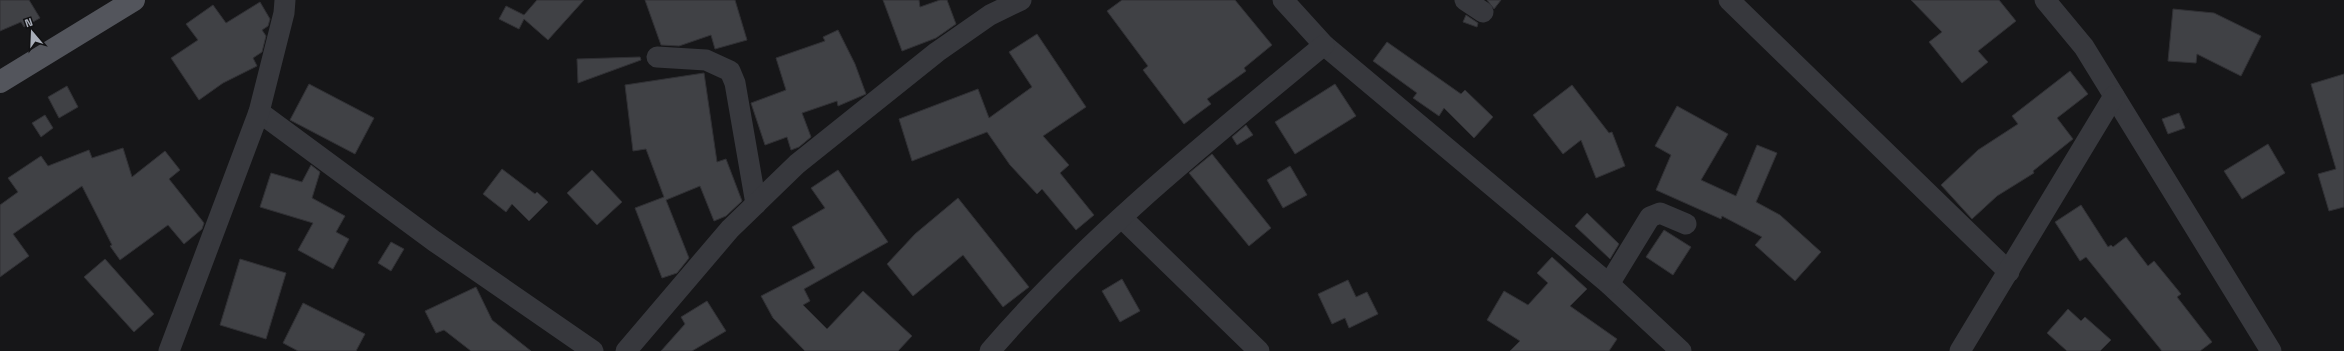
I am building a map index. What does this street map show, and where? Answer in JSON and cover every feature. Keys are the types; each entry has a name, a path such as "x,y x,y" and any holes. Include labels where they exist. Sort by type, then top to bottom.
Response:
{"main road":[{"path":"0,82 134,0"}],"street":[{"path":"169,351 259,112 284,13 285,0"},
{"path":"626,351 730,229 797,164 937,52 985,7 1020,0"},
{"path":"1283,0 1324,45 1609,284 1681,351"},
{"path":"1465,0 1483,12"},
{"path":"1729,0 2009,272"},
{"path":"2045,0 2084,47 2271,351"},
{"path":"990,351 1030,304 1122,218 1234,120 1324,45"},
{"path":"657,57 706,60 730,71 735,83 756,204"},
{"path":"1960,351 2114,96"},
{"path":"259,112 434,241 593,351"},
{"path":"1609,284 1650,217 1660,213 1686,224"},
{"path":"1122,218 1259,351"}],"building":[{"path":"0,0 29,0 40,18 24,27 21,22 0,31"},
{"path":"537,0 584,0 548,40 524,19 519,29 499,19 506,6 524,15"},
{"path":"645,0 735,0 747,40 715,49 711,35 679,46 661,45"},
{"path":"883,0 919,0 920,7 940,0 947,0 956,24 936,38 902,51"},
{"path":"1122,0 1235,0 1272,45 1244,68 1246,71 1207,99 1211,104 1184,124 1143,70 1148,66 1107,11"},
{"path":"1487,0 1501,0 1494,9"},
{"path":"1911,0 1999,0 2016,21 1978,51 1988,62 1962,83 1929,42 1942,32"},
{"path":"260,2 270,19 268,26 262,30 266,36 262,52 253,58 257,66 223,83 199,100 171,58 198,40 186,24 213,5 226,23"},
{"path":"2173,9 2214,13 2261,36 2241,76 2197,54 2196,63 2168,61"},
{"path":"1466,15 1478,23 1477,27 1463,22"},
{"path":"838,30 855,64 866,94 838,106 837,101 802,113 811,137 799,147 791,150 787,137 765,145 751,103 786,90 776,58 825,41 823,37"},
{"path":"1037,34 1086,107 1043,136 1069,165 1060,173 1094,215 1076,230 1042,189 1037,194 1010,165 987,132 912,161 899,119 978,89 989,118 1032,87 1009,52"},
{"path":"1387,42 1461,94 1465,90 1493,117 1474,138 1444,108 1439,116 1413,98 1417,93 1373,61"},
{"path":"640,57 641,60 578,83 577,59"},
{"path":"2070,71 2088,94 2057,118 2073,139 2033,171 2034,173 1997,196 1972,219 1941,185 1978,150 2018,124 2012,116"},
{"path":"704,73 717,162 726,159 742,201 726,216 714,221 700,186 666,200 689,258 677,273 662,278 635,208 664,197 646,149 633,151 625,85"},
{"path":"2344,74 2344,207 2329,211 2318,174 2336,169 2311,84"},
{"path":"309,84 374,118 355,154 290,120"},
{"path":"1335,84 1356,116 1295,154 1275,122"},
{"path":"1572,85 1609,133 1612,132 1625,166 1596,178 1581,140 1563,154 1533,115"},
{"path":"67,86 78,107 59,118 48,97"},
{"path":"1677,106 1728,134 1701,180 1736,196 1757,145 1777,153 1756,202 1780,215 1821,252 1795,281 1755,245 1762,237 1722,216 1721,219 1656,190 1671,155 1655,146"},
{"path":"2179,113 2185,128 2168,134 2162,119"},
{"path":"45,115 53,128 41,137 32,123"},
{"path":"1246,125 1253,135 1237,145 1232,137"},
{"path":"2268,144 2285,173 2242,199 2224,171"},
{"path":"123,148 132,177 165,151 180,170 169,179 204,223 202,229 184,244 168,225 120,260 110,246 112,245 82,186 13,234 29,256 0,277 0,205 18,192 8,178 41,156 48,166 89,150 92,158"},
{"path":"1212,154 1271,228 1249,246 1189,173"},
{"path":"311,165 320,172 312,198 345,216 336,232 349,239 333,269 298,250 313,223 260,207 271,173 302,182"},
{"path":"1290,166 1307,195 1283,208 1267,180"},
{"path":"502,169 535,194 537,192 548,202 529,221 512,204 506,212 483,194"},
{"path":"592,170 622,202 597,225 567,193"},
{"path":"838,170 888,242 804,289 810,301 803,305 827,329 863,291 912,336 898,351 805,351 773,318 761,296 815,268 792,227 825,208 811,188"},
{"path":"958,198 1029,287 1003,307 963,255 913,296 887,264 915,234"},
{"path":"2081,205 2108,247 2111,245 2113,247 2126,237 2148,266 2154,261 2181,294 2177,297 2212,342 2200,351 2162,351 2086,257 2080,261 2055,222"},
{"path":"1587,213 1619,244 1610,259 1575,226"},
{"path":"1664,230 1691,247 1673,275 1646,257"},
{"path":"391,242 404,249 391,271 378,263"},
{"path":"1552,257 1587,289 1570,306 1617,339 1609,351 1510,351 1520,341 1487,320 1504,291 1528,305 1548,283 1537,273"},
{"path":"105,259 154,314 134,332 84,277"},
{"path":"240,259 286,273 266,339 220,325"},
{"path":"1122,279 1140,311 1120,322 1102,291"},
{"path":"1348,280 1356,297 1367,292 1378,314 1349,328 1345,318 1332,324 1318,294"},
{"path":"476,287 492,320 531,351 471,351 444,330 436,333 425,311"},
{"path":"707,301 726,331 692,351 661,351 685,324 681,317"},
{"path":"303,303 365,334 356,351 298,351 283,343"},
{"path":"2068,309 2081,321 2085,317 2111,340 2100,351 2067,351 2047,333"}]}
